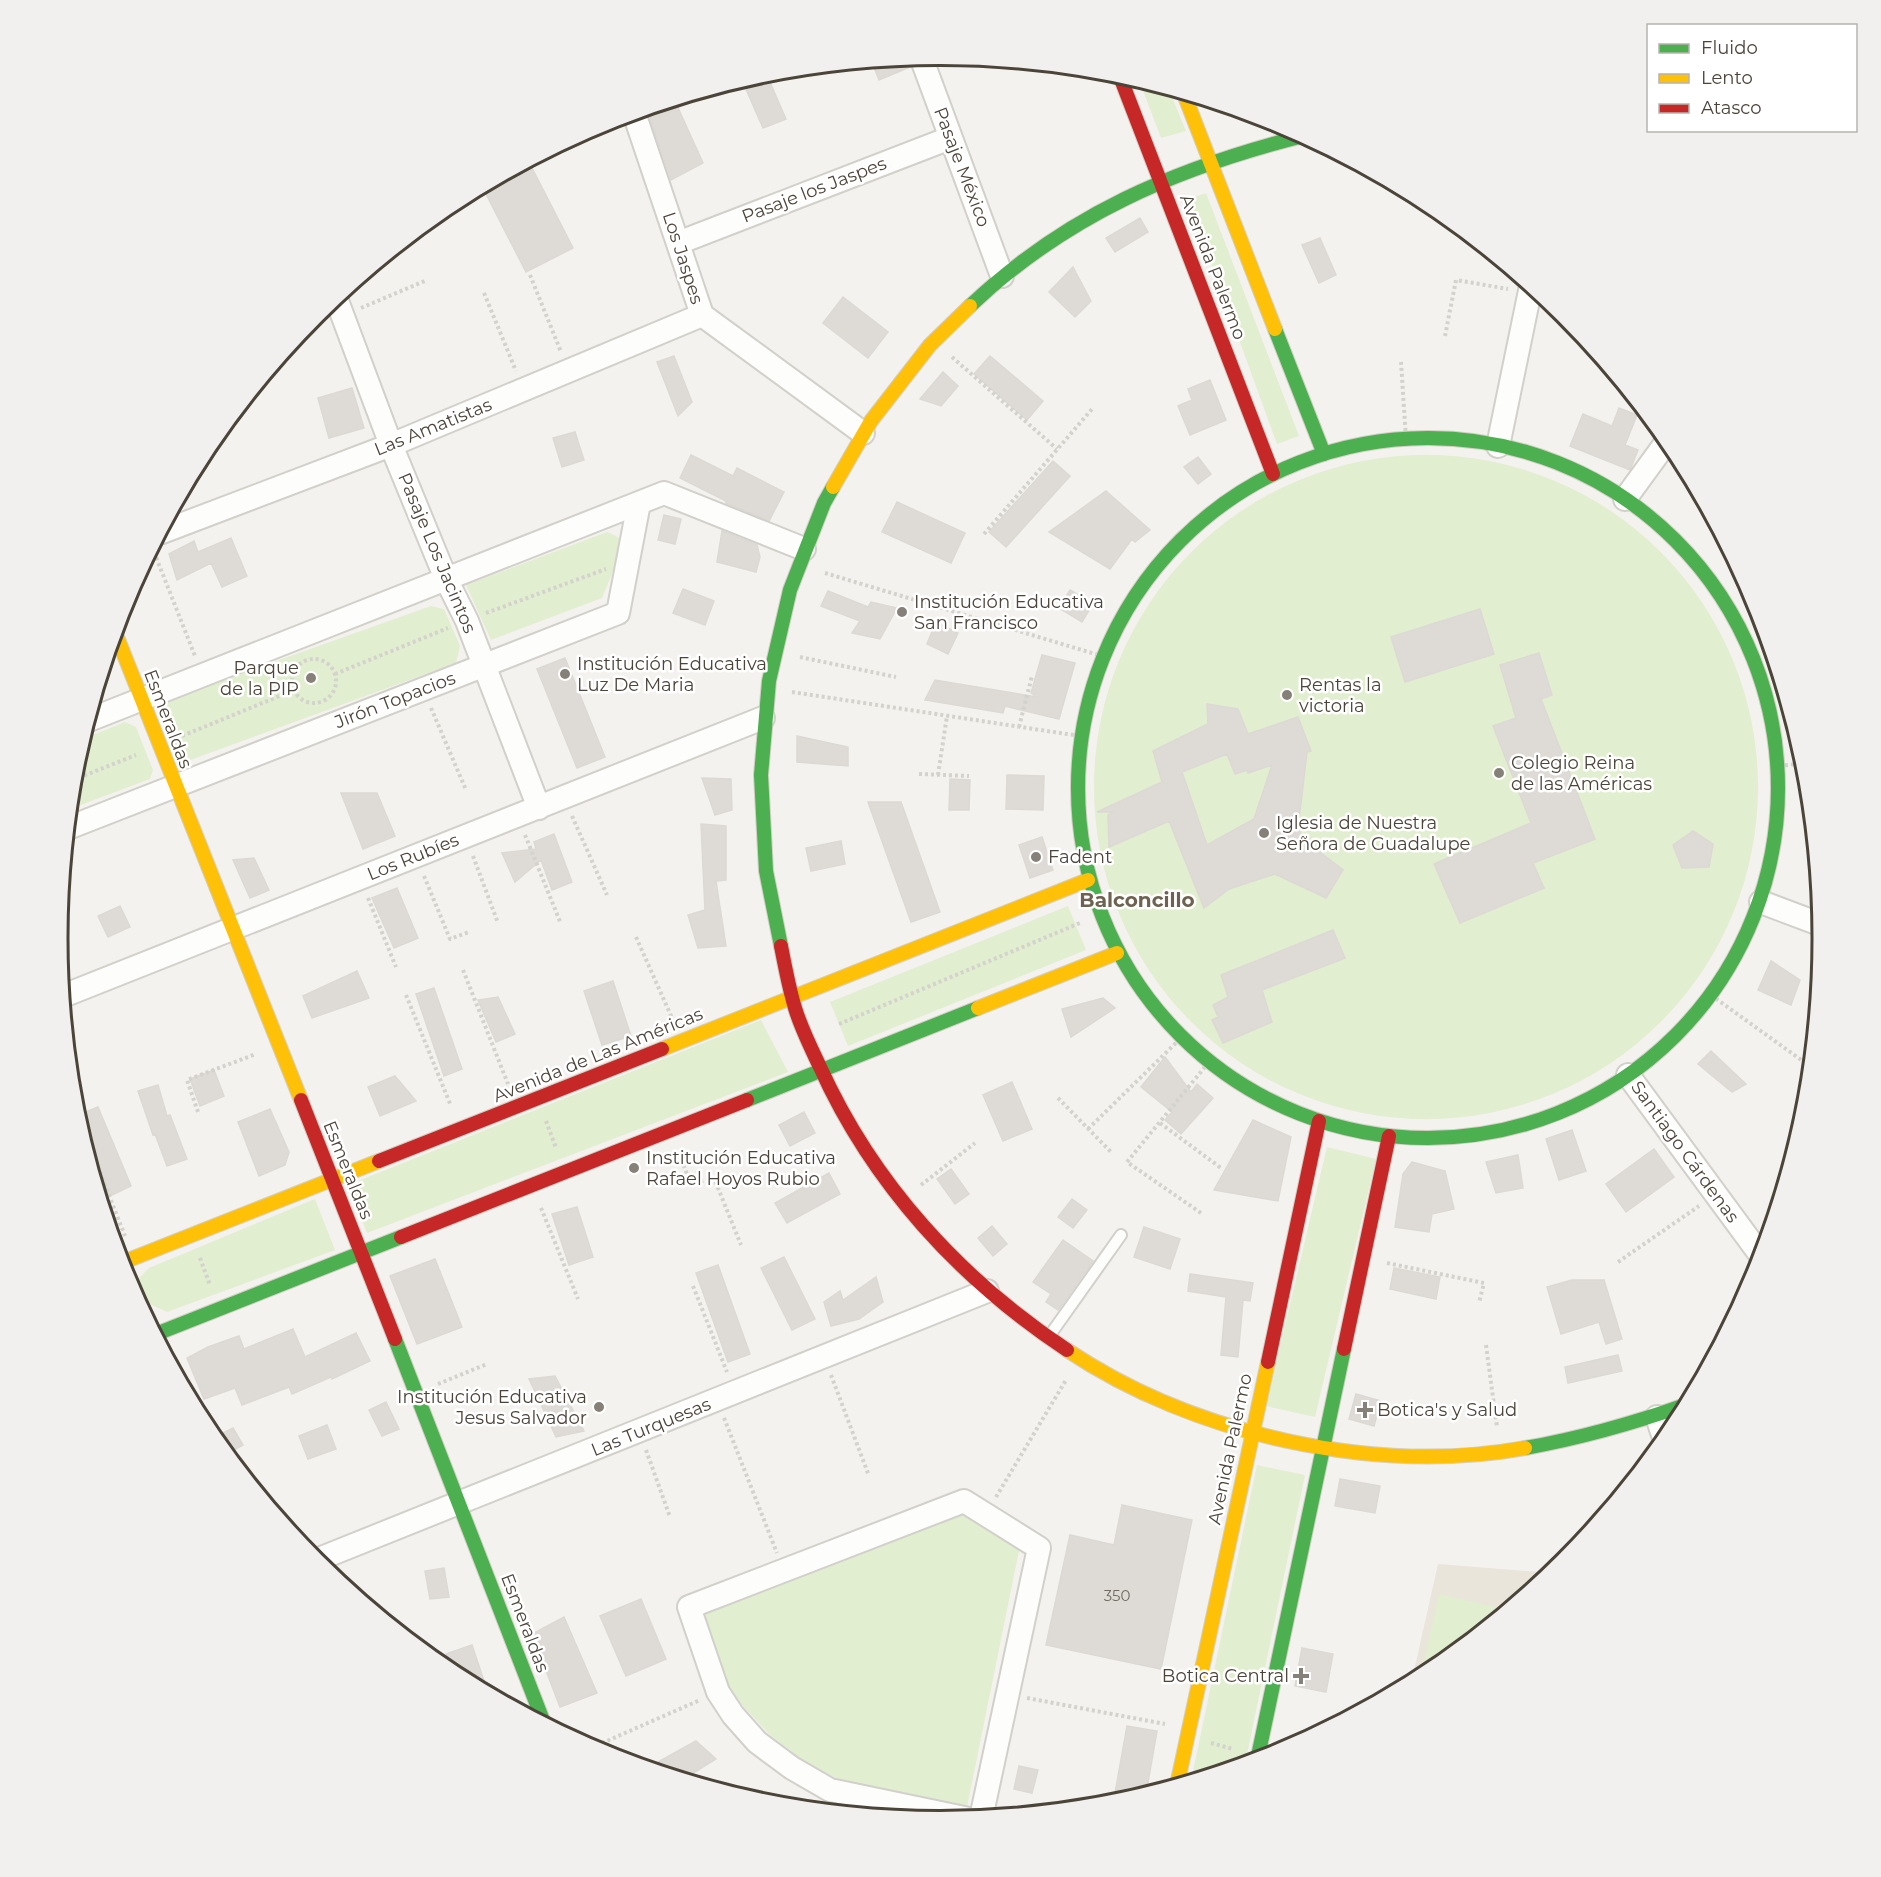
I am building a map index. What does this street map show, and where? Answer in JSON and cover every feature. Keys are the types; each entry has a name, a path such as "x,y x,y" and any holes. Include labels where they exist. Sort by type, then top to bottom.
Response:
{"street":[{"name":"Pasaje México","path":"924,67 1002,276"},
{"name":"Avenida Palermo","path":"1124,86 1273,474"},
{"name":"Avenida Palermo","path":"1187,102 1323,454"},
{"name":"Los Jaspes","path":"637,121 702,315 863,433"},
{"name":"Pasaje los Jaspes","path":"678,243 950,138"},
{"path":"1289,139 1210,161 1118,200 1077,222 1002,276 967,307 902,378 863,433 831,489 801,557 784,608 763,718 760,792 765,876 774,928 792,998 820,1070 849,1125 873,1164 927,1233 987,1292 1048,1339 1079,1359 1163,1402 1252,1433 1323,1448 1412,1457 1501,1453 1575,1440 1606,1433 1674,1410"},
{"path":"1498,446 1529,295"},
{"name":"Pasaje Los Jacintos","path":"339,308 391,445 484,665 539,808"},
{"name":"Las Amatistas","path":"171,529 391,445 702,315"},
{"path":"1406,439 1452,439 1498,446 1553,462 1585,476 1625,499 1668,534 1706,574 1753,642 1766,678 1779,766 1779,812 1773,857 1761,902 1739,950 1711,995 1687,1025 1659,1052 1628,1075 1574,1106 1514,1127 1452,1137 1389,1136 1319,1121 1262,1096 1209,1062 1181,1038 1146,998 1117,953 1088,880 1078,833 1076,784 1080,736 1088,695 1102,656 1143,582 1202,520 1273,474 1323,454 1406,439"},
{"path":"1625,499 1662,448"},
{"path":"97,717 664,493 801,557"},
{"name":"Jirón Topacios","path":"75,825 618,613 639,503"},
{"name":"Esmeraldas","path":"119,644 361,1252 540,1713"},
{"name":"Los Rubíes","path":"70,993 763,718"},
{"name":"Avenida de Las Américas","path":"129,1260 1088,880"},
{"path":"1761,902 1812,921"},
{"path":"162,1332 1117,953"},
{"name":"Santiago Cárdenas","path":"1628,1075 1756,1249"},
{"name":"Avenida Palermo","path":"1179,1777 1319,1121"},
{"path":"1259,1751 1389,1136"},
{"name":"Las Turquesas","path":"326,1556 987,1292"},
{"path":"1657,1417 1661,1430"},
{"path":"898,1810 826,1800 792,1768 757,1742 733,1715 718,1692 689,1607 964,1501 1040,1548 983,1810"}],"lane":[{"path":"1048,1339 1121,1235"}],"path":[{"path":"530,275 568,371"},
{"path":"340,307 427,280"},
{"path":"1445,336 1456,280 1522,289"},
{"path":"484,293 523,390"},
{"path":"934,341 1058,449"},
{"path":"1401,362 1406,439"},
{"path":"984,534 1093,408"},
{"path":"156,557 202,675"},
{"path":"801,557 1102,656"},
{"path":"774,651 896,677"},
{"path":"313,659 326,663 332,668 335,674 335,688 327,699 315,703 302,700 297,696 292,684 292,676 300,664 313,659"},
{"path":"1019,727 1032,676"},
{"path":"767,688 1080,736"},
{"path":"423,689 466,790"},
{"path":"938,775 947,716"},
{"path":"1779,766 1795,764"},
{"path":"919,774 969,776"},
{"path":"563,798 607,895"},
{"path":"517,816 561,924"},
{"path":"465,837 498,923"},
{"path":"416,856 450,939 469,932"},
{"path":"360,878 396,967"},
{"path":"840,1024 1080,923"},
{"path":"636,937 682,1041"},
{"path":"463,970 517,1106"},
{"path":"406,995 460,1129"},
{"path":"1711,995 1804,1062"},
{"path":"1088,1129 1181,1038"},
{"path":"198,1112 187,1080 279,1046"},
{"path":"1201,1213 1127,1162 1209,1062"},
{"path":"538,1098 565,1172"},
{"path":"1058,1098 1112,1153"},
{"path":"1160,1123 1221,1168"},
{"path":"670,1130 691,1184 714,1178 741,1245"},
{"path":"900,1200 975,1143"},
{"path":"531,1185 578,1299"},
{"path":"1618,1262 1716,1194"},
{"path":"191,1235 219,1309"},
{"path":"1363,1258 1484,1283 1479,1303"},
{"path":"693,1286 726,1396 784,1570"},
{"path":"1486,1345 1501,1453"},
{"path":"824,1357 868,1476"},
{"path":"986,1514 1079,1359"},
{"path":"416,1392 487,1364"},
{"path":"639,1431 670,1517"},
{"path":"603,1743 718,1692"},
{"path":"1008,1695 1188,1733 1248,1755"}],"shaded area":[{"path":"1438,1564 1539,1572 1472,1631 1414,1671"}],"green space":[{"path":"1143,91 1172,98 1186,131 1161,138"},
{"path":"1206,193 1299,436 1277,444 1188,199"},
{"path":"1426,455 1459,456 1491,461 1553,480 1611,511 1661,552 1702,602 1733,660 1752,722 1757,754 1757,820 1752,852 1733,914 1702,972 1661,1022 1611,1063 1553,1094 1491,1113 1459,1118 1426,1119 1393,1118 1361,1113 1299,1094 1241,1063 1191,1022 1150,972 1119,914 1100,852 1095,820 1094,787 1095,754 1100,722 1119,660 1150,602 1191,552 1241,511 1299,480 1361,461 1393,456"},
{"path":"607,532 618,537 623,547 602,598 491,640 466,585"},
{"path":"431,606 444,609 460,646 456,663 185,762 174,761 158,703"},
{"path":"125,722 136,727 153,770 150,779 78,806 85,768 93,735"},
{"path":"1068,906 1086,950 848,1046 830,1002"},
{"path":"761,1020 788,1072 367,1233 348,1185"},
{"path":"1327,1147 1376,1159 1315,1417 1266,1406"},
{"path":"315,1199 335,1250 167,1312 148,1302 137,1280 149,1268"},
{"path":"1257,1465 1305,1475 1247,1755 1193,1773"},
{"path":"961,1512 1020,1546 967,1807 846,1782 812,1767 769,1734 730,1692 700,1613"},
{"path":"1439,1594 1499,1608 1472,1631 1423,1665"}],"building":[{"path":"910,67 879,80 875,69"},
{"path":"770,83 786,119 763,128 746,89"},
{"path":"678,107 703,163 671,180 649,116"},
{"path":"532,168 573,248 526,272 486,194"},
{"path":"1140,218 1148,232 1115,252 1106,238"},
{"path":"1320,238 1336,275 1319,283 1302,245"},
{"path":"1073,267 1091,301 1075,317 1049,292"},
{"path":"843,297 888,332 868,358 823,323"},
{"path":"674,356 692,402 678,416 657,362"},
{"path":"990,356 1043,401 1027,420 974,374"},
{"path":"943,372 958,386 941,406 920,399"},
{"path":"1210,380 1226,420 1190,435 1178,406 1192,400 1188,389"},
{"path":"352,388 364,428 329,438 318,398"},
{"path":"1619,408 1637,415 1625,445 1638,450 1630,470 1570,446 1583,414 1612,426"},
{"path":"575,432 584,460 562,467 553,438"},
{"path":"691,455 733,476 737,468 784,492 769,521 726,503 680,478"},
{"path":"1198,457 1211,474 1198,484 1184,467"},
{"path":"1053,461 1070,476 1006,547 989,532"},
{"path":"1106,491 1150,530 1135,542 1132,539 1110,569 1049,532"},
{"path":"897,502 965,533 951,563 882,532"},
{"path":"664,515 681,519 675,544 658,540"},
{"path":"722,531 757,545 760,557 756,572 717,562"},
{"path":"231,538 247,576 222,587 211,563 177,580 169,554 194,541 198,552"},
{"path":"683,589 714,601 705,625 673,613"},
{"path":"1070,590 1093,604 1082,622 1059,608"},
{"path":"828,591 868,607 871,602 897,608 880,639 852,633 860,621 821,606"},
{"path":"1480,609 1494,654 1405,682 1391,637"},
{"path":"936,622 958,633 948,654 927,644"},
{"path":"1539,653 1552,695 1541,699 1595,839 1533,863 1544,888 1460,923 1434,864 1531,823 1493,726 1516,718 1500,665"},
{"path":"1042,655 1075,663 1059,719 1005,706 1003,713 925,700 935,680 1037,697 1031,693"},
{"path":"565,658 605,757 577,768 537,669"},
{"path":"1207,704 1238,709 1248,734 1298,717 1311,751 1307,752 1298,828 1302,838 1343,870 1326,898 1275,874 1229,889 1204,908 1169,821 1109,847 1108,815 1114,812 1097,812 1162,782 1153,751 1208,724","holes":["1227,754 1235,774 1247,770 1248,773 1272,765 1254,819 1207,845 1182,772"]},
{"path":"797,736 848,747 848,766 797,762"},
{"path":"1007,775 1044,776 1043,810 1006,809"},
{"path":"702,778 731,779 732,810 715,815"},
{"path":"950,779 970,780 969,810 949,810"},
{"path":"341,793 377,793 395,836 363,849"},
{"path":"868,802 901,802 940,912 911,922"},
{"path":"701,824 726,826 726,880 716,881 726,946 698,948 688,915 705,910"},
{"path":"1693,831 1713,844 1709,867 1682,868 1673,845"},
{"path":"554,834 572,882 552,890 541,860 515,882 502,853 536,849 534,842"},
{"name":"Fadent","path":"1042,837 1053,870 1030,878 1019,845"},
{"path":"841,841 845,864 811,871 806,848"},
{"path":"254,858 269,890 250,898 233,860"},
{"path":"397,888 418,938 394,948 372,898"},
{"path":"120,906 130,927 108,937 98,916"},
{"path":"1333,930 1345,958 1262,990 1272,1022 1223,1043 1212,1020 1218,1017 1213,1005 1228,997 1221,975"},
{"path":"1771,961 1800,980 1791,1005 1758,990"},
{"path":"357,971 369,998 312,1018 303,996"},
{"path":"613,981 631,1036 602,1045 584,991"},
{"path":"434,988 462,1069 444,1076 416,994"},
{"path":"498,997 515,1034 496,1042 478,1000"},
{"path":"1103,998 1115,1008 1071,1037 1062,1009"},
{"path":"1711,1051 1746,1084 1732,1092 1698,1064"},
{"path":"1165,1057 1191,1092 1197,1084 1213,1098 1181,1134 1165,1120 1172,1112 1141,1087"},
{"path":"214,1070 224,1096 200,1106 190,1079"},
{"path":"395,1076 416,1101 380,1116 368,1087"},
{"path":"1012,1082 1032,1129 1003,1141 983,1095"},
{"path":"158,1085 167,1116 170,1115 187,1159 167,1166 155,1134 153,1135 138,1091"},
{"path":"98,1107 131,1186 108,1197 98,1164 86,1112"},
{"path":"270,1109 289,1152 285,1165 259,1176 238,1122"},
{"path":"804,1112 815,1133 790,1146 779,1125"},
{"path":"1253,1120 1291,1137 1278,1201 1214,1190"},
{"path":"1572,1130 1586,1171 1559,1180 1546,1139"},
{"path":"1654,1149 1674,1177 1626,1212 1606,1184"},
{"path":"1518,1155 1523,1188 1496,1193 1486,1162"},
{"path":"1412,1162 1445,1171 1454,1209 1432,1214 1429,1232 1395,1227 1403,1174"},
{"path":"951,1169 969,1194 955,1204 937,1179"},
{"path":"829,1173 840,1194 787,1223 775,1203"},
{"path":"1072,1199 1087,1210 1073,1228 1058,1217"},
{"path":"577,1207 593,1257 569,1265 552,1214"},
{"path":"992,1226 1007,1244 993,1256 978,1238"},
{"path":"1144,1227 1180,1239 1170,1269 1134,1257"},
{"path":"1063,1240 1093,1261 1058,1310 1046,1302 1051,1294 1033,1282"},
{"path":"784,1257 815,1319 792,1330 761,1268"},
{"path":"435,1259 462,1327 417,1344 390,1276"},
{"path":"718,1265 750,1354 728,1362 696,1273"},
{"path":"1394,1268 1440,1277 1436,1299 1390,1289"},
{"path":"1190,1274 1253,1283 1250,1301 1243,1300 1238,1357 1221,1355 1226,1297 1188,1291"},
{"path":"876,1277 883,1302 859,1319 831,1326 824,1302 840,1291 843,1300"},
{"path":"1572,1280 1604,1280 1622,1339 1606,1344 1599,1322 1561,1334 1547,1287"},
{"path":"293,1329 305,1357 356,1333 370,1361 292,1394 289,1387 242,1405 235,1388 204,1399 187,1358 208,1347 239,1336 244,1349"},
{"path":"1618,1355 1622,1371 1568,1383 1565,1367"},
{"path":"555,1376 584,1431 556,1437 529,1379"},
{"name":"Botica's y Salud","path":"1356,1394 1381,1401 1374,1426 1349,1419"},
{"path":"386,1402 399,1429 382,1436 369,1410"},
{"path":"327,1425 336,1449 308,1459 299,1436"},
{"path":"233,1428 243,1445 234,1450 222,1433"},
{"path":"1340,1479 1380,1486 1375,1513 1335,1506"},
{"path":"1122,1505 1192,1520 1161,1669 1046,1645 1070,1535 1114,1545"},
{"path":"444,1568 449,1597 430,1599 425,1571"},
{"path":"641,1599 666,1659 626,1676 600,1616"},
{"path":"564,1617 597,1693 560,1707 532,1634"},
{"path":"472,1645 484,1682 447,1658 446,1654"},
{"path":"1302,1648 1333,1654 1326,1692 1295,1686"},
{"path":"1127,1726 1157,1731 1148,1785 1115,1793"},
{"path":"696,1741 716,1759 692,1774 656,1763"},
{"path":"1019,1766 1038,1770 1032,1793 1014,1789"}],"traffic: fast":[{"path":"970,306 1007,274 1045,246 1125,199 1211,163 1290,140"},
{"path":"1275,329 1324,454"},
{"path":"1428,438 1496,445 1530,453 1562,465 1593,479 1622,497 1650,517 1675,541 1699,566 1719,594 1737,623 1751,654 1763,686 1771,720 1778,788 1771,856 1763,890 1751,922 1737,953 1719,982 1699,1010 1675,1035 1650,1059 1622,1079 1593,1097 1562,1111 1530,1123 1496,1131 1428,1138 1360,1131 1326,1123 1294,1111 1263,1097 1234,1079 1206,1059 1181,1035 1157,1010 1137,982 1119,953 1105,922 1093,890 1085,856 1078,788 1085,720 1093,686 1105,654 1119,623 1137,594 1157,566 1181,541 1206,517 1234,497 1263,479 1294,465 1326,453 1360,445 1428,438"},
{"path":"781,946 766,871 761,775 769,681 790,590 824,503 833,487"},
{"path":"747,1100 978,1008"},
{"path":"162,1332 401,1237"},
{"path":"395,1339 540,1713"},
{"path":"1259,1751 1344,1349"},
{"path":"1525,1448 1567,1440 1675,1408"}],"traffic: slow":[{"path":"1187,102 1275,329"},
{"path":"833,487 871,421 930,345 970,306"},
{"path":"120,643 301,1100"},
{"path":"662,1049 1088,880"},
{"path":"978,1008 1117,953"},
{"path":"129,1260 379,1161"},
{"path":"1067,1350 1117,1380 1171,1405 1228,1425 1287,1441 1348,1451 1408,1456 1467,1455 1525,1448"},
{"path":"1179,1777 1268,1362"}],"traffic: jam":[{"path":"1124,86 1273,474"},
{"path":"781,946 800,1023 841,1110 866,1151 923,1226 956,1260 991,1292 1067,1350"},
{"path":"379,1161 662,1049"},
{"path":"301,1100 395,1339"},
{"path":"401,1237 747,1100"},
{"path":"1268,1362 1319,1121"},
{"path":"1344,1349 1389,1136"}],"place":[{"name":"Institución Educativa San Francisco","path":"902,612"},
{"name":"Institución Educativa Luz De Maria","path":"565,674"},
{"name":"Parque de la PIP","path":"311,678"},
{"name":"Rentas la victoria","path":"1287,695"},
{"name":"Colegio Reina de las Américas","path":"1499,773"},
{"name":"Iglesia de Nuestra Señora de Guadalupe","path":"1264,833"},
{"name":"Fadent","path":"1036,857"},
{"name":"Institución Educativa Rafael Hoyos Rubio","path":"634,1168"},
{"name":"Institución Educativa Jesus Salvador","path":"599,1407"},
{"name":"Botica's y Salud","path":"1365,1410"},
{"name":"Botica Central","path":"1301,1676"}],"district":[{"name":"Balconcillo","path":"1137,900"}]}
